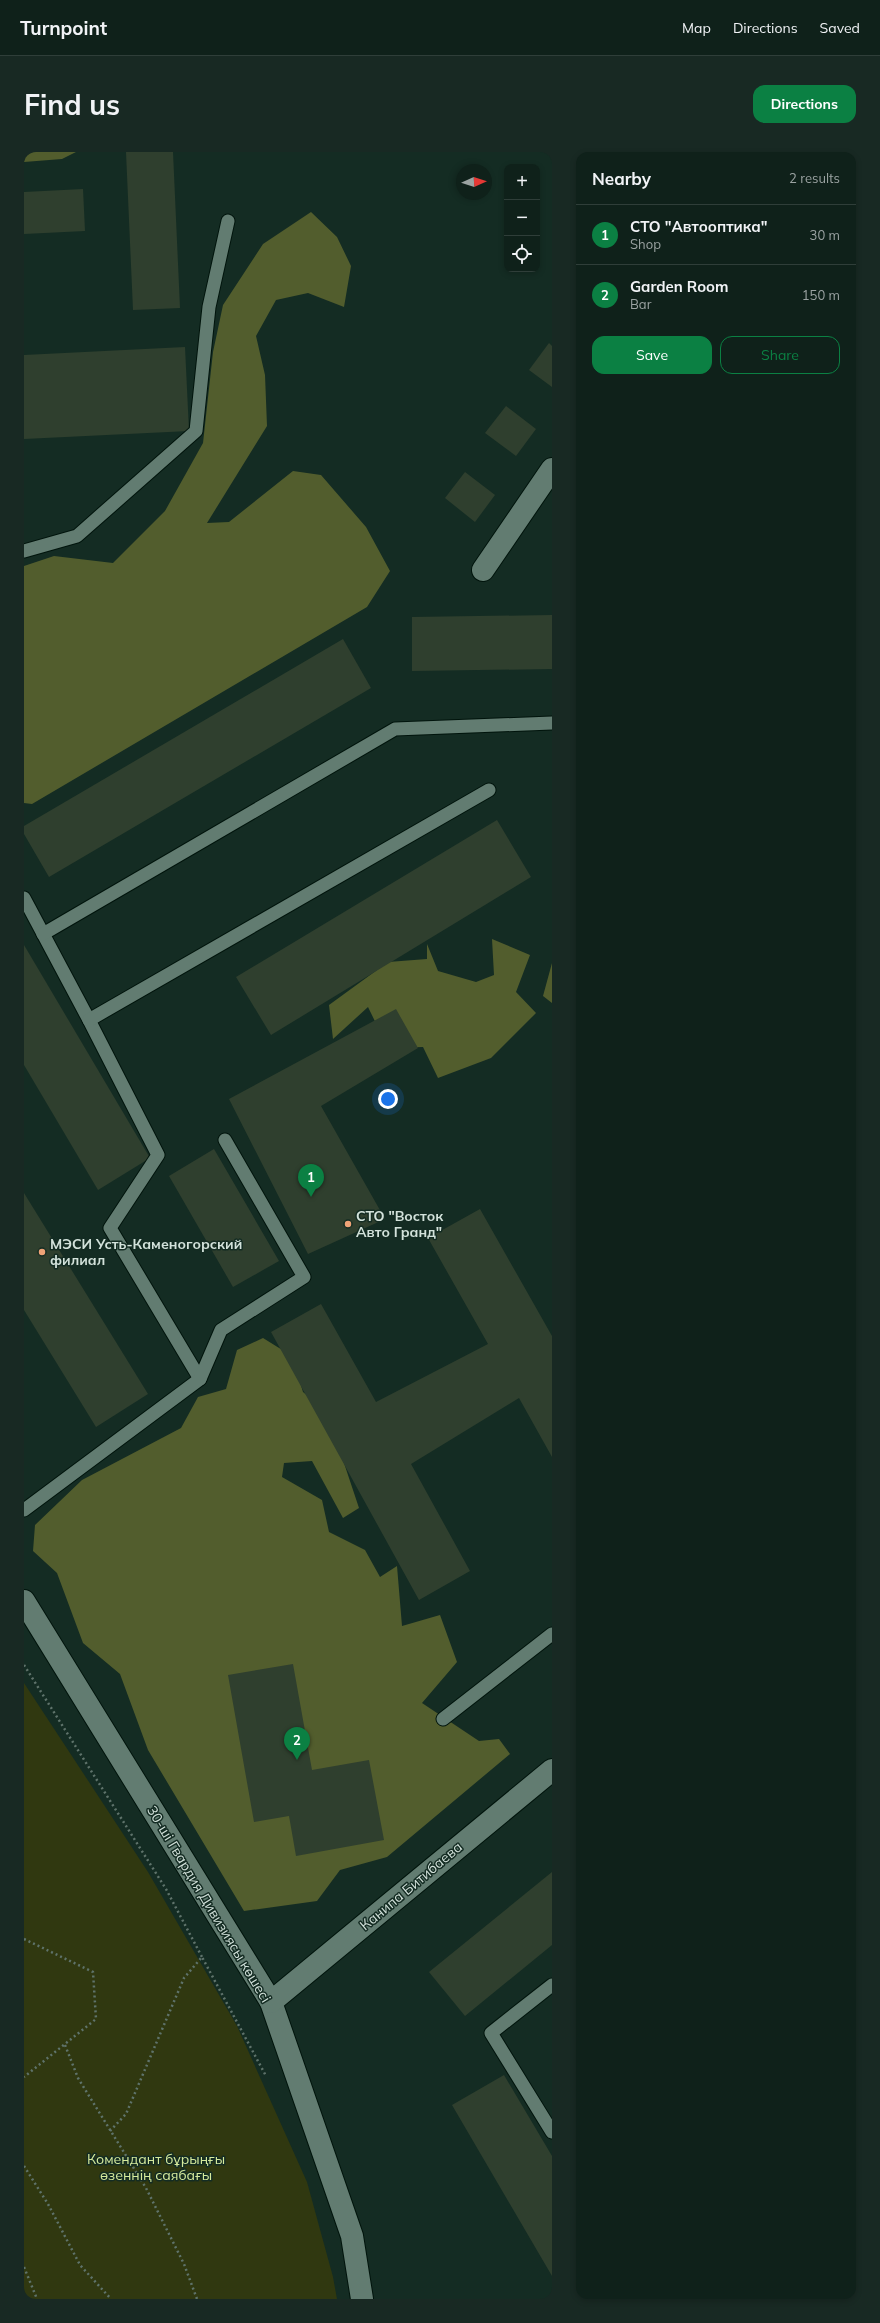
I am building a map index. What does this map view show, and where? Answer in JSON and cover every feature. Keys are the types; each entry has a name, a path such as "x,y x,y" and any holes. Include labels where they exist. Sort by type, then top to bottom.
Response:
{"street":[{"path":"483,570 552,469"},
{"name":"30-ші Гвардия Дивизиясы көшесі","path":"24,1601 270,2002 352,2236 362,2299"},
{"name":"Канипа Битибаева","path":"270,2002 552,1770"}],"lane":[{"path":"24,551 77,536 196,431 209,307 228,221"},
{"path":"43,934 395,729 552,723"},
{"path":"89,1020 490,790"},
{"path":"24,898 89,1020 158,1155 110,1228 200,1380"},
{"path":"24,1510 200,1380 221,1330 304,1277 225,1140"},
{"path":"443,1719 552,1634"},
{"path":"552,1985 491,2033 552,2132"}],"path":[{"path":"24,1665 166,1889 267,2077"},
{"path":"24,1939 92,1972 96,2019 24,2077"},
{"path":"110,2131 126,2114 184,1978 202,1957"},
{"path":"65,2045 78,2078 146,2188 184,2264 197,2299"},
{"path":"24,2166 48,2204 80,2265 111,2299"},
{"path":"24,2267 37,2299"}],"green space":[{"path":"24,152 76,152 62,159 24,162"},
{"path":"311,212 337,237 351,266 344,307 308,293 276,300 256,336 265,375 267,426 207,523 229,522 293,471 321,475 366,527 390,571 367,607 32,804 24,803 24,566 54,556 113,563 165,511 203,443 213,352 223,305 263,244"},
{"path":"492,939 530,955 516,992 536,1013 491,1058 438,1078 423,1047 388,1048 368,1007 333,1039 329,1005 388,962 427,959 427,944 438,971 476,982 494,975"},
{"path":"552,963 552,1003 543,996"},
{"path":"263,1338 292,1356 303,1392 327,1412 359,1508 343,1518 312,1461 284,1463 282,1477 322,1500 329,1532 365,1550 380,1577 397,1566 402,1626 440,1615 457,1662 422,1703 479,1741 499,1739 510,1754 387,1857 340,1870 317,1901 244,1911 148,1750 120,1674 83,1643 57,1573 33,1551 35,1525 82,1480 181,1428 198,1397 226,1389 237,1350"},
{"name":"Комендант бұрыңғы өзеннің саябағы","path":"24,1683 148,1872 237,2026 307,2182 333,2277 337,2299 24,2299"}],"building":[{"path":"126,152 173,152 180,308 133,310"},
{"path":"83,189 85,231 24,234 24,192"},
{"path":"549,343 552,346 552,387 529,370"},
{"path":"185,347 189,431 24,439 24,355"},
{"path":"506,406 536,429 516,456 485,433"},
{"path":"465,472 495,495 475,522 445,498"},
{"path":"552,615 552,669 412,671 412,617"},
{"path":"343,639 371,688 49,877 24,834 24,826"},
{"path":"497,820 531,877 271,1035 236,977"},
{"path":"24,945 150,1158 98,1190 24,1065"},
{"path":"396,1009 418,1048 321,1106 385,1219 308,1254 229,1099"},
{"path":"214,1149 279,1261 233,1287 169,1176"},
{"name":"МЭСИ Усть-Каменогорский филиал","path":"24,1193 148,1394 96,1427 24,1310"},
{"path":"480,1209 552,1336 552,1457 519,1398 411,1464 470,1571 419,1600 271,1332 321,1304 376,1402 488,1344 428,1238"},
{"path":"293,1664 312,1770 369,1760 384,1840 296,1856 289,1816 254,1822 228,1675"},
{"path":"552,1872 552,1945 465,2016 429,1972"},
{"path":"504,2075 552,2156 552,2276 452,2105"}],"place":[{"name":"СТО \"Автооптика\"","path":"311,1197"},
{"name":"СТО \"Восток Авто Гранд\"","path":"348,1224"},
{"name":"МЭСИ Усть-Каменогорский филиал","path":"42,1252"},
{"name":"Garden Room","path":"297,1760"}]}
